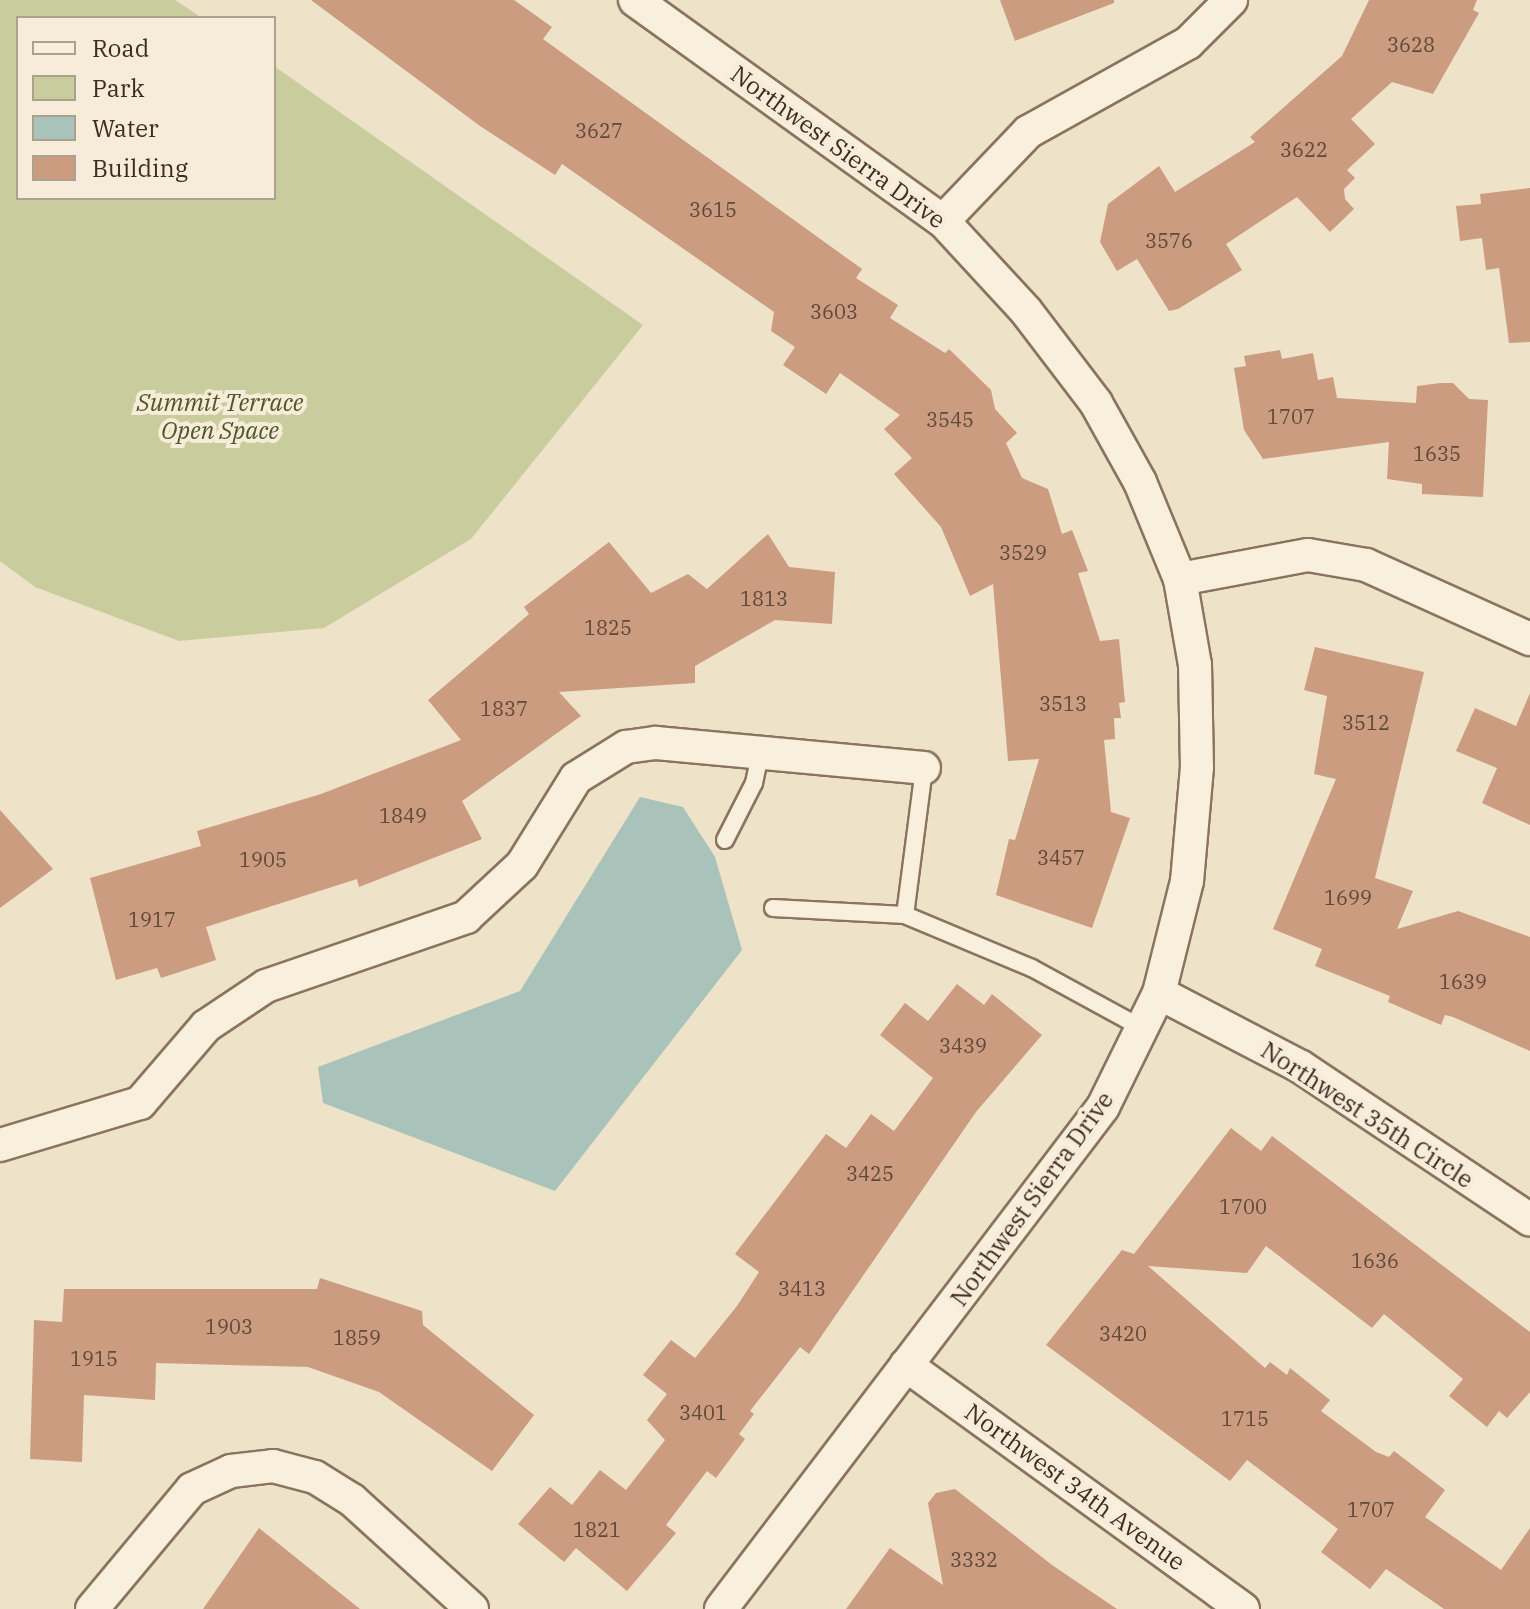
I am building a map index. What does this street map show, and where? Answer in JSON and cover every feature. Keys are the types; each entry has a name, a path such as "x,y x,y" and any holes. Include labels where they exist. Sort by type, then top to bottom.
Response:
{"street":[{"name":"Northwest Sierra Drive","path":"635,0 943,221 1026,311 1096,403 1140,482 1180,579 1195,665 1197,767 1187,881 1159,993 1103,1107 972,1287 906,1365 721,1609"},
{"path":"943,221 1028,132 1188,43 1231,0"},
{"path":"1180,579 1308,555 1366,565 1530,639"},
{"path":"0,1145 140,1103 206,1026 256,991 466,917 522,865 576,778 599,759 626,747 656,743 924,768"},
{"name":"Northwest 35th Circle","path":"1159,993 1301,1067 1530,1220"},
{"name":"Northwest 34th Avenue","path":"906,1365 1243,1609"},
{"path":"92,1609 192,1489 231,1471 273,1466 315,1477 352,1500 472,1609"}],"lane":[{"path":"725,840 754,783 760,754"},
{"path":"905,915 924,768"},
{"path":"773,908 905,915 1032,968 1142,1028"}],"green space":[{"name":"Summit Terrace Open Space","path":"0,0 175,0 199,16 16,16 16,200 276,200 276,67 643,325 471,539 324,628 179,641 35,587 0,561"}],"water":[{"path":"640,797 683,807 715,857 742,950 555,1191 323,1103 318,1067 520,991"}],"building":[{"path":"311,0 514,0 552,27 543,39 862,269 856,278 898,305 890,318 945,353 949,349 991,390 995,409 1017,433 1006,443 1022,478 1048,489 1062,534 1072,530 1088,571 1078,573 1100,641 1119,639 1125,702 1119,703 1121,718 1114,718 1115,739 1104,740 1111,812 1130,818 1092,928 996,895 1009,839 1015,840 1039,759 1008,761 993,584 970,596 941,527 894,474 912,458 884,429 900,415 840,373 826,394 783,365 795,347 771,331 774,312 562,164 555,175 480,126"},
{"path":"1000,0 1114,0 1114,3 1015,41"},
{"path":"1369,0 1477,0 1473,10 1479,13 1433,94 1392,82 1351,119 1375,144 1347,170 1355,178 1344,189 1345,199 1354,209 1330,232 1297,197 1226,244 1242,270 1178,309 1169,311 1137,259 1117,271 1100,242 1108,204 1159,166 1175,192 1255,142 1250,137 1342,56"},
{"path":"1530,188 1530,342 1509,343 1499,268 1486,270 1482,238 1460,241 1456,206 1481,204 1480,194"},
{"path":"1280,350 1282,359 1313,353 1318,380 1333,377 1337,398 1416,403 1417,386 1453,383 1469,399 1488,400 1483,497 1422,494 1422,484 1387,479 1389,442 1263,459 1244,430 1234,368 1246,366 1244,356"},
{"path":"768,534 789,567 835,572 832,624 775,620 695,666 695,683 559,692 581,716 462,801 482,839 359,887 357,879 206,927 216,960 161,978 157,968 116,980 90,878 201,846 197,831 321,794 461,740 428,700 529,614 524,607 609,542 651,593 688,574 707,589"},
{"path":"1315,647 1424,672 1375,878 1413,891 1397,929 1458,911 1530,937 1530,1051 1453,1017 1445,1015 1441,1025 1388,1002 1390,996 1315,966 1322,949 1273,929 1336,779 1314,774 1327,696 1304,690"},
{"path":"1530,693 1530,825 1482,803 1497,768 1456,751 1475,708 1516,726"},
{"path":"0,810 53,869 0,908"},
{"path":"957,984 984,1005 992,994 1042,1035 976,1112 809,1354 800,1347 750,1411 754,1414 739,1434 745,1439 716,1478 707,1471 666,1525 676,1533 627,1591 576,1548 564,1562 518,1524 550,1487 572,1505 600,1470 626,1490 665,1440 647,1420 667,1394 643,1375 671,1340 695,1358 737,1306 759,1272 735,1254 826,1134 846,1148 871,1114 894,1131 933,1078 880,1035 905,1003 928,1021"},
{"path":"1231,1128 1261,1151 1272,1136 1530,1332 1530,1392 1507,1418 1499,1411 1487,1427 1449,1396 1463,1379 1384,1314 1372,1328 1266,1246 1247,1273 1148,1266 1265,1368 1270,1362 1287,1375 1290,1368 1330,1400 1321,1411 1376,1452 1389,1457 1394,1451 1445,1490 1425,1517 1501,1570 1530,1528 1530,1609 1444,1609 1386,1569 1370,1589 1321,1552 1338,1529 1247,1460 1230,1481 1046,1345 1122,1250 1134,1254"},
{"path":"320,1278 422,1311 423,1325 534,1415 492,1471 379,1392 308,1367 156,1363 155,1400 84,1395 82,1462 30,1459 34,1320 62,1322 64,1289 317,1289"},
{"path":"955,1489 1052,1565 1117,1609 846,1609 890,1548 943,1585 928,1503 936,1493"},
{"path":"259,1528 360,1609 203,1609"}]}
